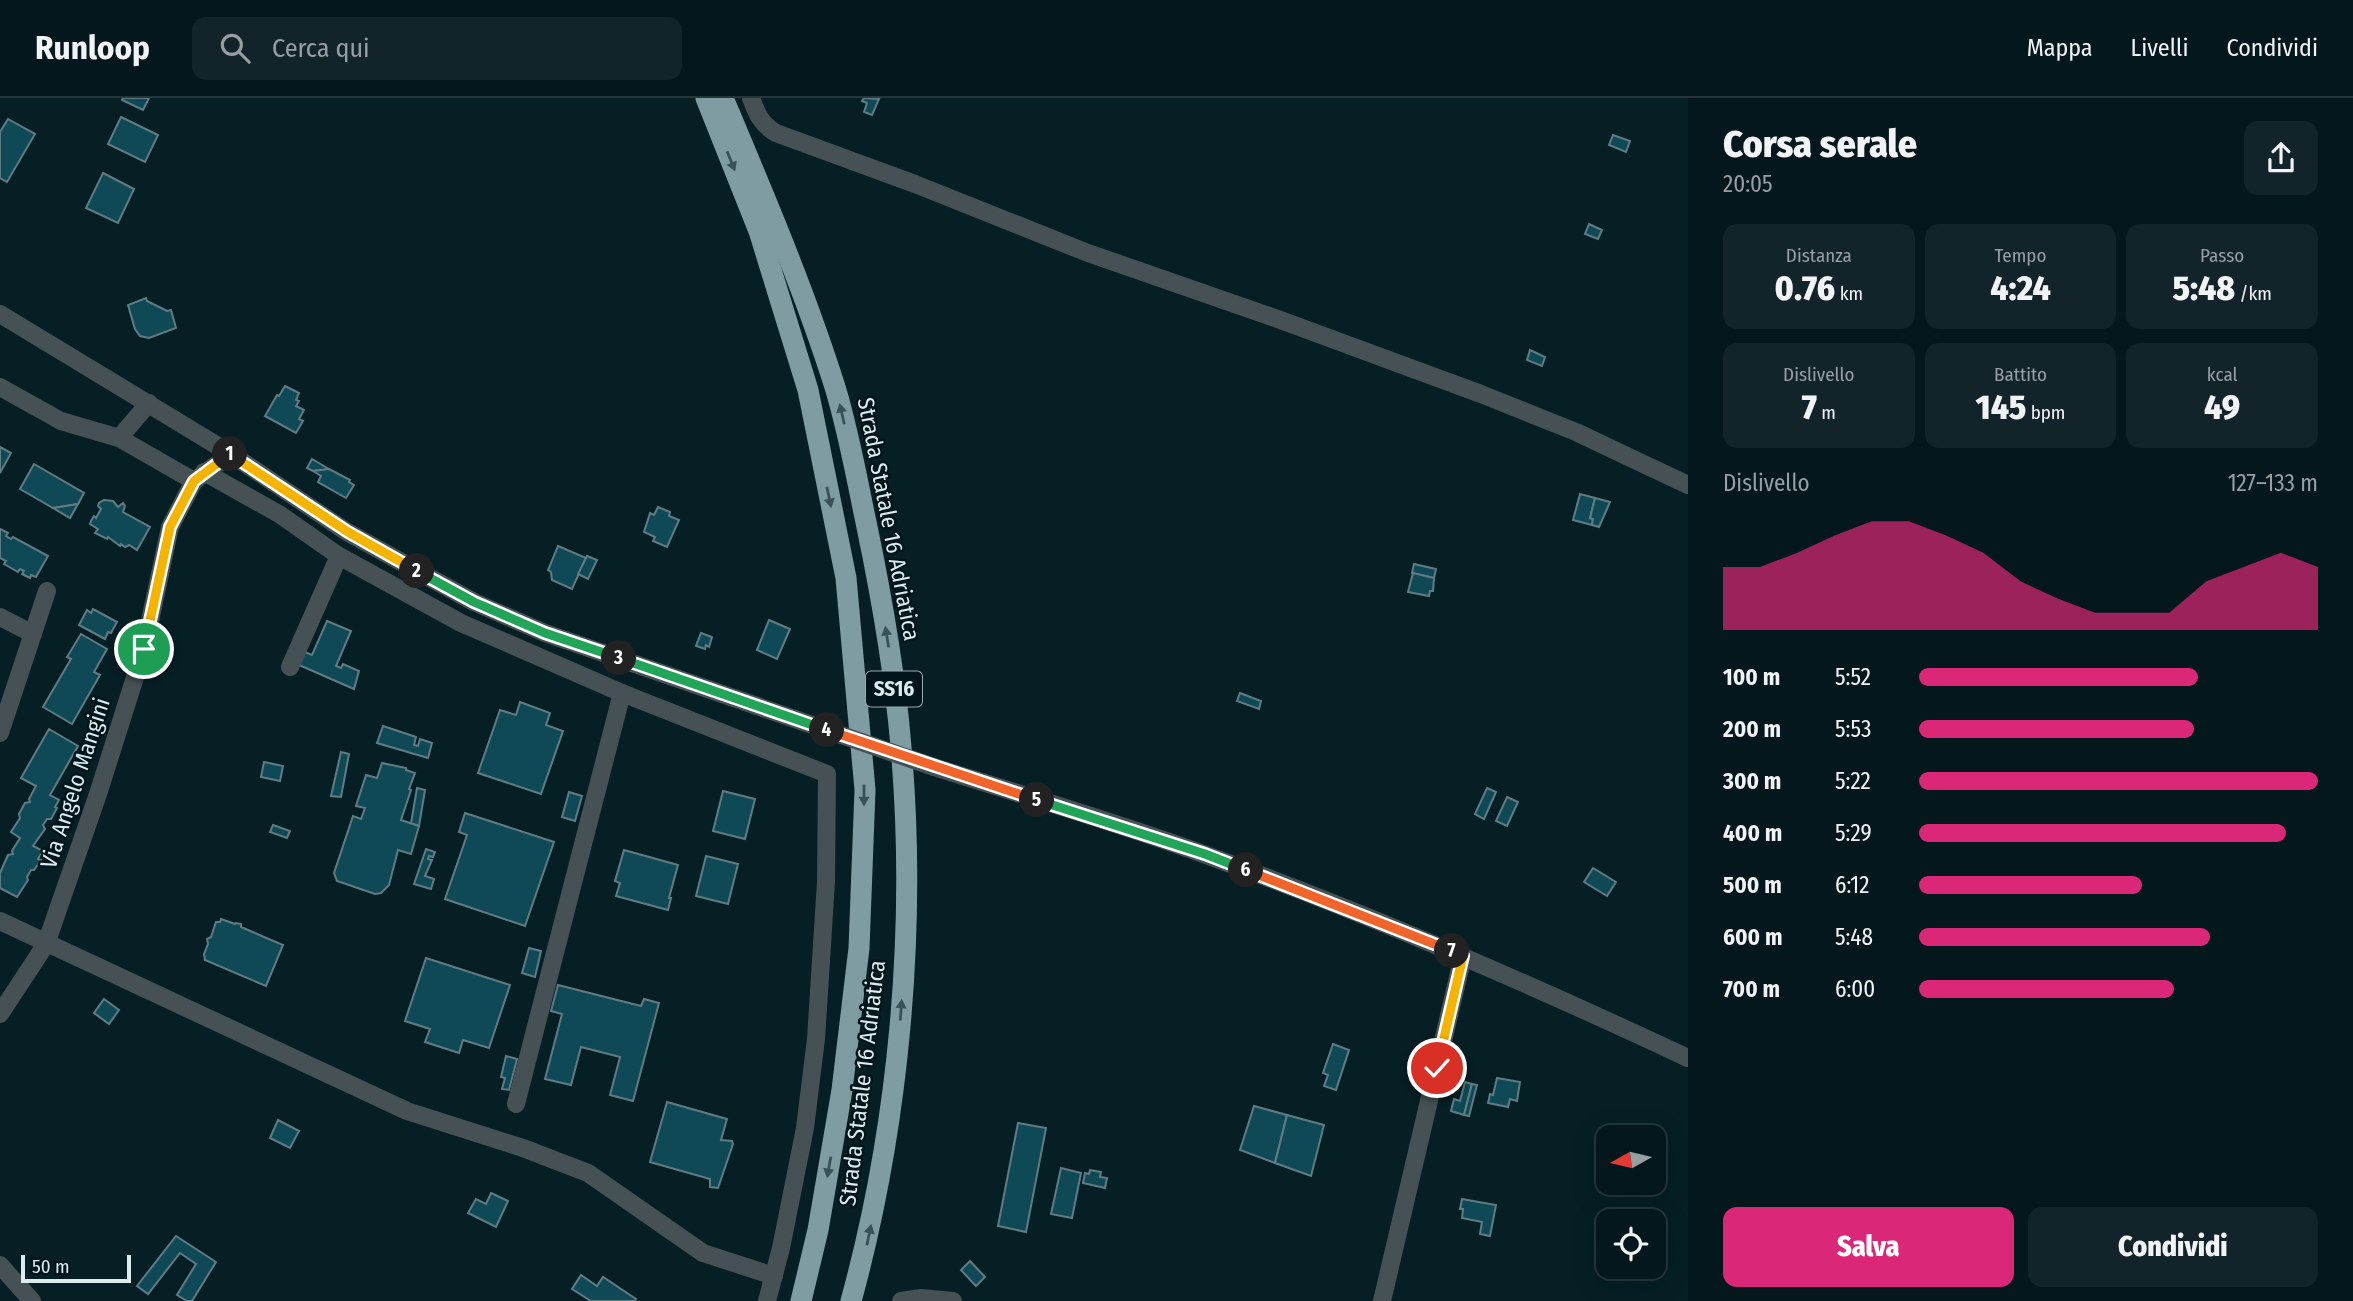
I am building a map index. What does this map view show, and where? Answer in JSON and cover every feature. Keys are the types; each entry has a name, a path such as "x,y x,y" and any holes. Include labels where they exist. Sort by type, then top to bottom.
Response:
{"highway":[{"name":"Strada Statale 16 Adriatica","path":"706,98 759,231 808,390 846,578 865,790 859,948 842,1090 818,1230 801,1301"},
{"name":"Strada Statale 16 Adriatica","path":"723,98 807,305 836,390 878,581 901,749 905,845 902,1011 884,1159 868,1240 851,1301"}],"street":[{"path":"751,98 765,126 776,133 915,184 1088,253 1481,394 1576,432 1688,485"},
{"path":"0,314 231,454 348,532 474,602 545,633 934,767 1205,854 1463,956 1688,1058"},
{"path":"0,387 61,421 119,438 278,514 339,556 461,623 622,693 827,774 826,882 816,1039 805,1128 767,1301"},
{"path":"119,438 149,403"},
{"name":"Via Angelo Mangini","path":"0,1014 46,944 144,649 170,527 199,476 231,454"},
{"path":"290,667 339,556"},
{"path":"0,733 47,591"},
{"path":"0,617 33,634"},
{"path":"516,1104 622,693"},
{"path":"0,921 407,1111 523,1148 587,1172 703,1253 774,1276"},
{"path":"1382,1301 1463,956"},
{"path":"0,1265 32,1301"},
{"path":"901,1301 921,1298 953,1301"}],"building":[{"path":"149,98 143,110 122,100"},
{"path":"864,98 879,99 872,115 864,112 867,103 862,101"},
{"path":"121,117 158,135 145,162 108,144"},
{"path":"8,119 35,134 7,182 0,178 0,132"},
{"path":"1613,135 1630,141 1626,152 1609,145"},
{"path":"103,173 134,189 118,223 86,208"},
{"path":"1589,224 1602,230 1598,239 1585,234"},
{"path":"146,298 167,311 171,310 176,328 149,338 140,336 135,329 128,305"},
{"path":"1530,350 1545,357 1542,366 1527,360"},
{"path":"285,386 299,393 296,406 304,410 299,419 303,421 296,433 265,416"},
{"path":"0,447 11,453 0,473"},
{"path":"312,459 329,469 313,471 307,468"},
{"path":"34,464 84,493 78,504 53,508 20,489"},
{"path":"329,469 354,485 346,498 318,482 321,476 313,471"},
{"path":"1580,494 1595,498 1590,518 1593,519 1592,525 1573,520"},
{"path":"1595,498 1610,502 1599,527 1592,525 1593,519 1590,518"},
{"path":"104,500 113,501 118,507 123,503 123,512 150,527 137,550 129,545 120,546 108,537 107,539 95,533 98,529 90,524 101,509 99,503"},
{"path":"78,504 70,518 53,508"},
{"path":"658,507 679,520 667,547 653,541 655,537 644,532 650,513 654,515"},
{"path":"0,529 8,533 6,536 11,539 13,537 48,556 36,577 31,575 30,578 22,574 24,571 20,569 18,572 4,564 6,561 0,558"},
{"path":"558,546 586,558 572,589 552,580 548,570"},
{"path":"587,556 597,560 588,579 578,574"},
{"path":"1414,564 1436,569 1434,578 1412,573"},
{"path":"1413,573 1434,578 1433,591 1430,591 1429,596 1408,592"},
{"path":"93,609 117,622 105,639 79,625 87,610 91,613"},
{"path":"769,620 790,629 777,659 757,650"},
{"path":"327,621 351,631 336,666 341,668 343,664 359,671 354,689 299,665 305,652 312,655"},
{"path":"701,633 712,637 709,647 706,645 705,649 696,646"},
{"path":"81,634 107,649 94,672 100,675 72,724 43,707 71,659 67,657"},
{"path":"1240,693 1261,701 1259,709 1237,701"},
{"path":"520,702 550,713 546,725 563,731 541,794 478,773 500,710 516,715"},
{"path":"383,726 416,737 414,745 418,746 420,739 432,743 428,758 377,743"},
{"path":"49,729 78,746 50,795 59,800 55,807 57,808 51,819 47,819 43,825 45,829 33,846 43,851 38,859 41,860 34,870 31,870 17,897 0,888 0,873 20,838 11,832 25,803 30,802 36,786 21,778"},
{"path":"341,752 349,754 341,797 331,796"},
{"path":"264,762 283,766 280,781 261,777"},
{"path":"382,763 406,768 415,773 401,820 419,826 411,854 398,850 389,885 381,893 375,894 337,881 334,873 353,816 361,819 365,808 356,806 366,775 377,778"},
{"path":"417,788 425,790 419,826 411,823"},
{"path":"1487,788 1496,792 1484,819 1475,814"},
{"path":"723,791 755,799 745,839 713,831"},
{"path":"569,792 582,796 575,821 562,817"},
{"path":"1507,797 1518,802 1507,826 1496,821"},
{"path":"465,813 554,842 525,926 445,899 467,835 459,832"},
{"path":"273,825 290,831 287,838 270,832"},
{"path":"426,849 435,852 433,857 429,856 428,859 432,860 425,876 434,879 431,889 414,884"},
{"path":"624,850 678,865 668,910 616,896 620,883 615,881"},
{"path":"706,856 738,864 728,904 696,896"},
{"path":"1593,868 1616,882 1607,896 1584,882"},
{"path":"221,919 241,924 241,927 283,945 266,986 205,960 207,939 211,937 216,922"},
{"path":"529,948 541,951 535,977 522,973"},
{"path":"426,958 510,985 489,1048 463,1040 459,1053 425,1042 430,1029 405,1021"},
{"path":"558,985 641,1006 644,999 659,1003 633,1101 610,1095 620,1057 581,1047 571,1085 545,1079 562,1014 551,1011"},
{"path":"104,999 119,1010 109,1024 94,1013"},
{"path":"1333,1044 1349,1050 1336,1090 1324,1086 1328,1075 1323,1073"},
{"path":"506,1056 517,1059 509,1090 502,1089 505,1078 501,1077"},
{"path":"1497,1078 1520,1082 1517,1101 1510,1099 1508,1107 1488,1103"},
{"path":"1465,1082 1472,1084 1464,1115 1451,1111 1454,1099 1460,1101"},
{"path":"1472,1084 1477,1085 1469,1116 1464,1115"},
{"path":"667,1102 727,1119 721,1140 732,1141 733,1144 718,1188 710,1187 710,1179 650,1162"},
{"path":"1254,1106 1287,1115 1275,1163 1240,1150"},
{"path":"1287,1115 1324,1125 1311,1176 1275,1163"},
{"path":"278,1120 299,1131 290,1148 270,1138"},
{"path":"1018,1123 1046,1128 1026,1232 998,1226"},
{"path":"1061,1168 1081,1173 1072,1218 1051,1214"},
{"path":"1090,1170 1101,1172 1100,1177 1107,1178 1105,1188 1083,1183 1085,1173 1089,1174"},
{"path":"491,1193 508,1201 496,1227 468,1213 476,1199 486,1204"},
{"path":"1462,1199 1496,1205 1490,1236 1480,1234 1482,1222 1462,1218"},
{"path":"176,1236 216,1262 192,1301 177,1295 196,1264 180,1253 148,1294 137,1286"},
{"path":"970,1261 985,1277 976,1286 961,1270"},
{"path":"581,1275 597,1286 603,1277 636,1299 591,1301 572,1289"}],"route":[{"path":"144,649 170,527 194,481 231,454 348,532 474,602 545,633 934,767 1205,854 1463,956 1437,1068"}]}
